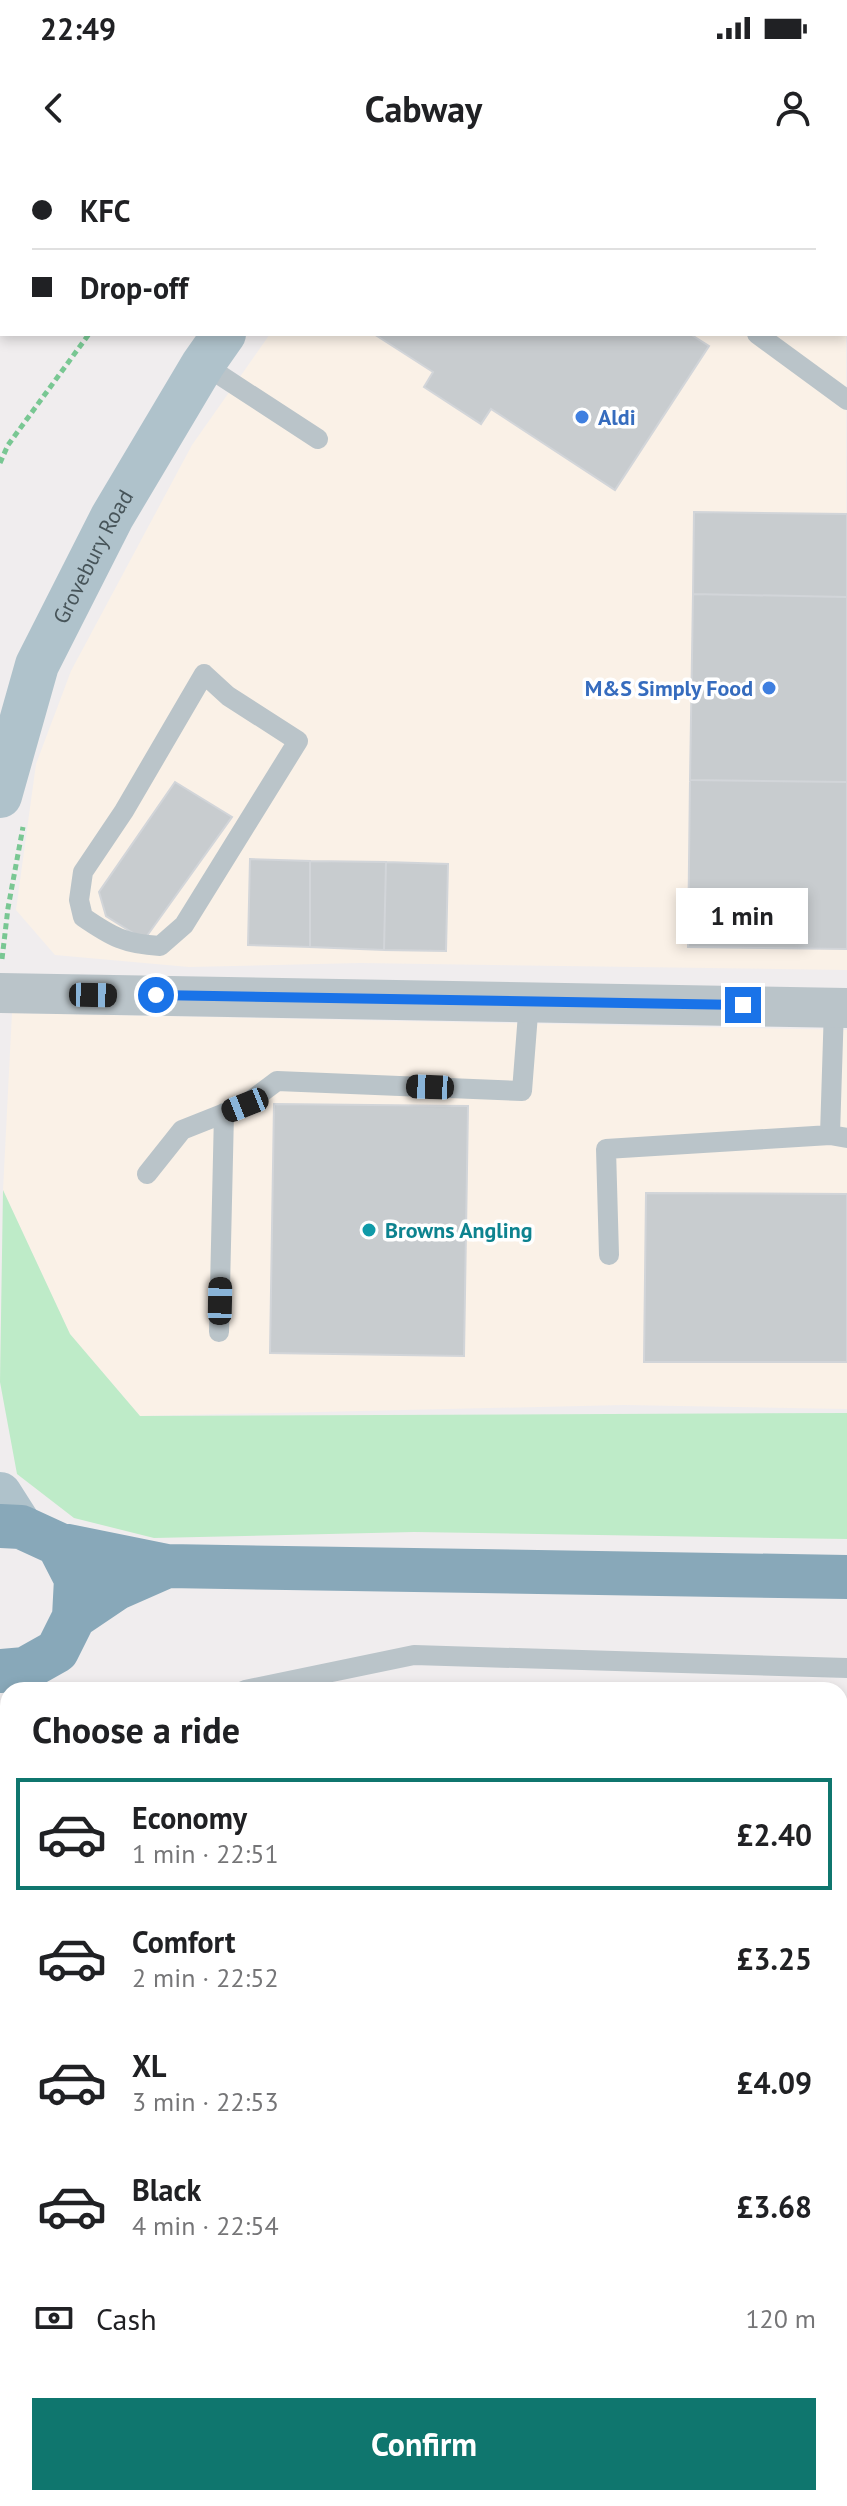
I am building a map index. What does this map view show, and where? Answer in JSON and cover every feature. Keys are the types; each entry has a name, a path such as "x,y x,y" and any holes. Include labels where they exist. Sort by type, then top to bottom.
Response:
{"highway":[{"path":"20,1523 167,1566 847,1577"},
{"path":"20,1523 76,1579 74,1617 57,1651 20,1677"},
{"path":"74,1617 117,1588 167,1566"}],"main road":[{"name":"Grovebury Road","path":"12,807 37,665 112,517 214,349"}],"street":[{"path":"1,980 529,1001 841,1007"}],"lane":[{"path":"760,336 847,400"},
{"path":"214,349 318,439"},
{"path":"204,674 228,696 298,741 184,925 160,946 133,944 105,933 83,917 79,900 83,872 124,811 204,674"},
{"path":"147,1174 182,1130 245,1105 277,1081 522,1091 529,1001"},
{"path":"609,1255 606,1149 838,1136 841,1007"},
{"path":"219,1332 224,1113"},
{"path":"284,1682 414,1655 847,1668"}],"path":[{"path":"0,463 8,445 88,336"},
{"path":"1,980 8,908 12,807"}],"shaded area":[{"path":"269,336 846,336 847,970 360,963 189,967 55,955 16,910 36,764 71,671 192,445"},
{"path":"12,1013 847,1030 847,1409 624,1405 140,1416 70,1334 3,1190"}],"green space":[{"path":"3,1190 70,1334 140,1416 847,1413 847,1539 414,1532 154,1538 74,1518 17,1474 0,1382"}],"building":[{"name":"Aldi","path":"377,336 693,336 709,346 615,490 491,409 481,424 424,387 433,372"},
{"path":"694,512 847,514 847,597 693,594"},
{"name":"M&S Simply Food","path":"693,594 847,597 847,782 690,780"},
{"path":"690,780 847,782 847,949 688,947"},
{"path":"175,782 232,817 144,940 106,916 99,892"},
{"path":"250,859 310,861 310,947 248,945"},
{"path":"310,861 386,862 384,950 310,947"},
{"path":"386,862 448,864 446,951 384,950"},
{"name":"Browns Angling","path":"274,1104 468,1106 464,1356 270,1353"},
{"path":"646,1193 847,1194 847,1362 644,1362"}],"place":[{"name":"Aldi","path":"582,417"},
{"name":"M&S Simply Food","path":"769,688"},
{"name":"Browns Angling","path":"369,1230"}],"route":[{"path":"156,995 743,1005"}]}
